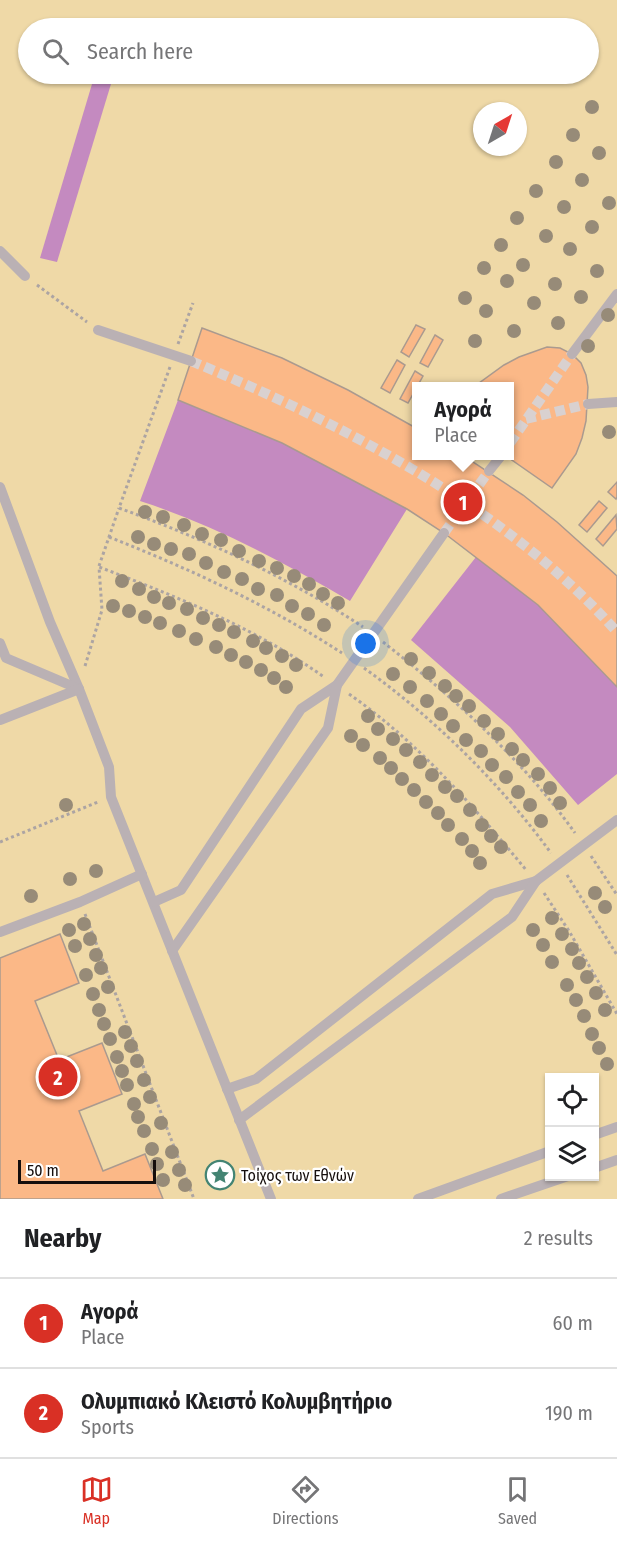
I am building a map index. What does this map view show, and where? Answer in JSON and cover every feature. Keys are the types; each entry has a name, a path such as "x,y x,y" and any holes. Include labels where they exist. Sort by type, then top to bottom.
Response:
{"street":[{"path":"0,251 25,276"},
{"path":"572,354 617,294"},
{"path":"98,330 191,361"},
{"path":"588,404 617,402"},
{"path":"489,471 498,460"},
{"path":"0,488 50,622 109,767 111,797 271,1199"},
{"path":"172,951 328,728 337,686 444,533"},
{"path":"0,642 6,658 79,689"},
{"path":"154,902 181,890 301,709 337,686"},
{"path":"0,720 79,689"},
{"path":"239,1119 512,917 536,881 617,820"},
{"path":"0,932 80,902 142,874"},
{"path":"226,1089 256,1079 492,894 536,881"},
{"path":"599,1133 617,1127"},
{"path":"417,1199 545,1152"},
{"path":"599,1166 617,1160"},
{"path":"501,1199 553,1181"}],"path":[{"path":"25,276 98,330"},
{"path":"79,689 102,610 99,567 193,303"},
{"path":"119,508 255,566 332,608 372,634 436,686 505,750 563,816 617,895"},
{"path":"109,537 175,563 231,589 325,642 354,661 424,716 476,764 519,812 579,892 617,955"},
{"path":"99,567 184,600 244,628 292,656 364,705 440,770 490,825 536,881 569,931 617,1014"},
{"path":"0,842 111,797"},
{"path":"80,902 194,1199"}],"shaded area":[{"path":"0,0 617,0 617,1199 0,1199"},
{"path":"92,84 111,84 57,262 40,258"},
{"path":"178,400 282,443 407,509 350,601 248,545 195,521 140,501"},
{"path":"476,557 538,605 617,687 617,774 578,805 510,727 411,640"}],"building":[{"path":"416,325 425,329 409,357 401,352"},
{"path":"202,328 282,358 348,390 412,426 412,460 470,460 523,495 617,576 617,687 538,605 444,533 407,509 282,443 178,400"},
{"path":"435,335 443,340 428,367 420,363"},
{"path":"547,347 560,348 572,354 581,363 586,375 588,387 586,421 582,438 576,454 552,488 512,460 514,460 514,382 481,382 519,357"},
{"path":"397,360 405,365 390,393 381,388"},
{"path":"415,371 423,376 420,382 412,382 412,396 408,403 400,399"},
{"path":"617,482 617,497 616,499 608,492"},
{"path":"599,501 607,508 587,532 579,525"},
{"path":"616,515 617,529 603,546 596,539"},
{"path":"60,934 79,983 35,1001 59,1060 102,1043 122,1094 79,1111 103,1171 145,1154 163,1199 0,1199 0,958"}],"tunnel":[{"path":"514,437 572,354"},
{"path":"191,361 306,412 364,442 474,508 525,546 573,587 617,632"},
{"path":"526,419 588,404"},
{"path":"444,533 489,471"}],"place":[{"name":"Αγορά","path":"463,502"},
{"name":"Ολυμπιακό Κλειστό Κολυμβητήριο","path":"58,1077"},
{"name":"Τοίχος των Εθνών","path":"220,1175"}]}
